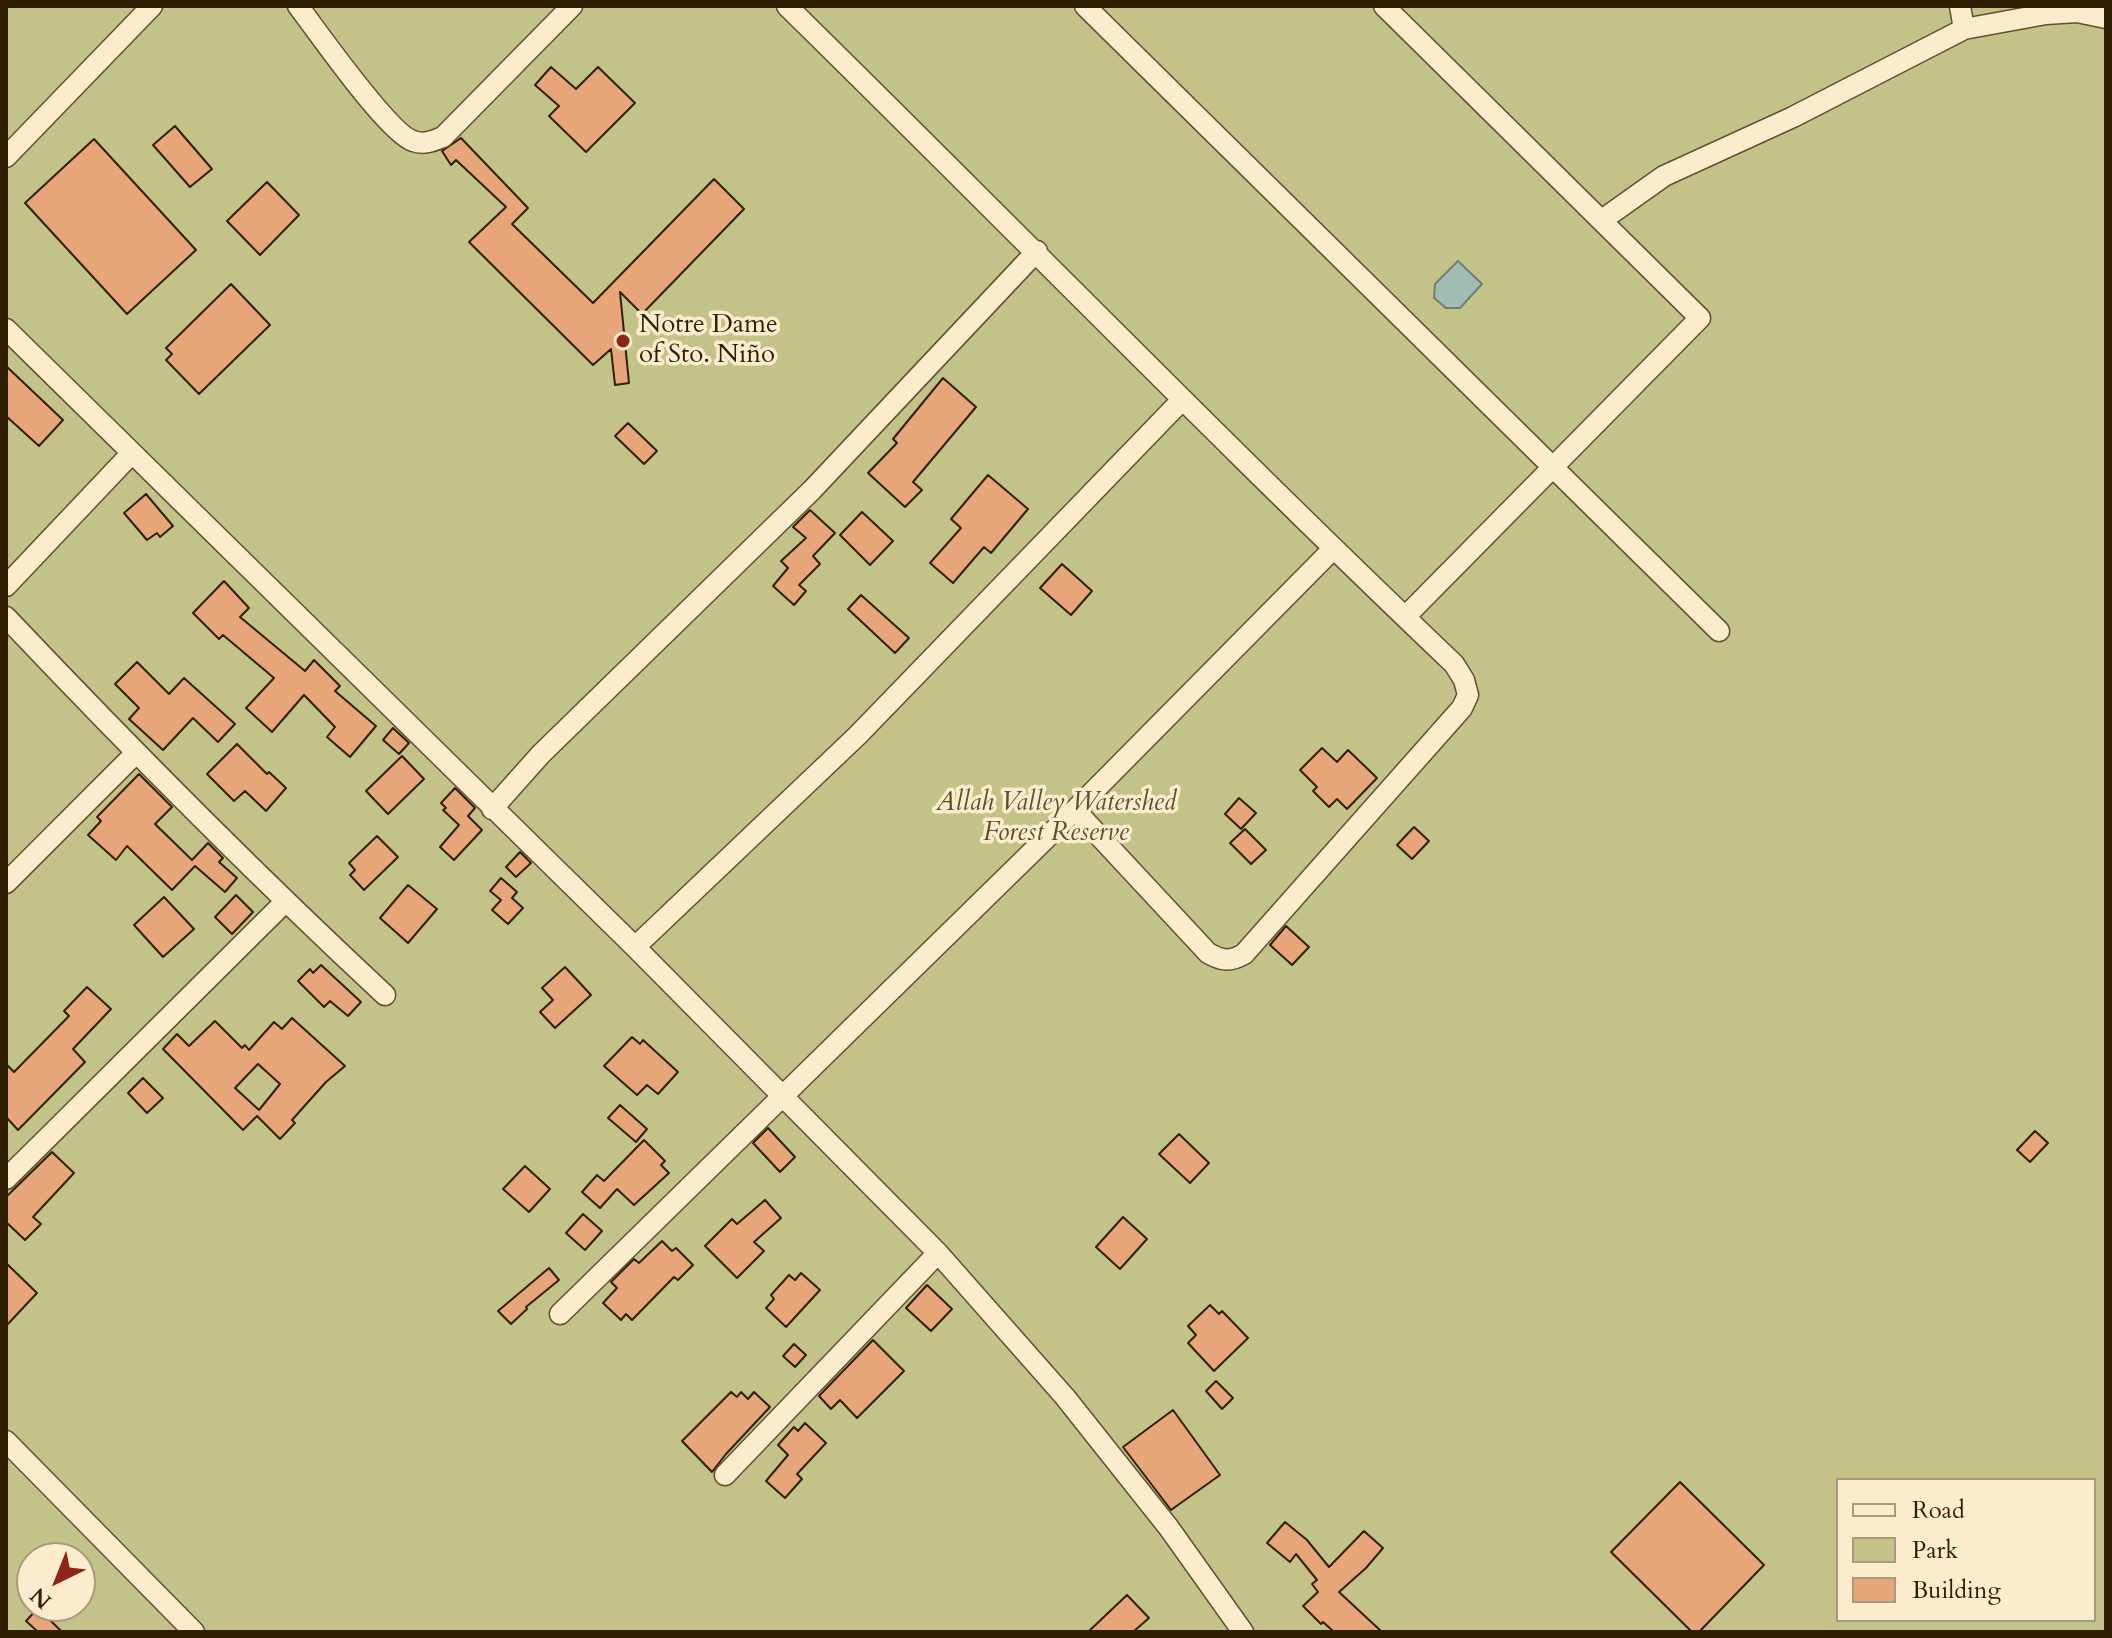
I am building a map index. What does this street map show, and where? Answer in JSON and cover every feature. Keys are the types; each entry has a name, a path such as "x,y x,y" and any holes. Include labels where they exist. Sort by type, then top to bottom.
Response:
{"street":[{"path":"6,157 152,6"},
{"path":"298,6 376,107 403,136 416,142 429,143 443,137 572,6"},
{"path":"787,6 1037,251 1333,549 1454,664 1464,680 1468,695 1462,708 1244,954 1233,960 1220,960 1208,953 1075,810"},
{"path":"1085,6 1719,631"},
{"path":"1384,6 1700,318 1405,617"},
{"path":"1960,6 1964,29"},
{"path":"1602,220 1664,176 1793,117 1964,29 2046,14 2077,12 2106,18"},
{"path":"492,809 541,754 812,490 1037,251"},
{"path":"6,329 635,947 938,1253 1065,1397 1169,1528 1243,1632"},
{"path":"635,947 858,735 1182,400"},
{"path":"6,586 131,454"},
{"path":"560,1314 1075,810 1333,549"},
{"path":"6,617 135,754 285,902 385,995"},
{"path":"6,883 135,754"},
{"path":"6,1179 285,902"},
{"path":"725,1475 938,1253"},
{"path":"6,1441 194,1632"}],"green space":[{"name":"Allah Valley Watershed Forest Reserve","path":"6,6 2106,6 2106,1632 6,1632"}],"water":[{"path":"1458,261 1482,284 1460,308 1446,308 1434,298 1435,284"}],"building":[{"path":"551,67 576,89 598,67 635,103 586,152 549,116 559,106 535,85"},
{"path":"175,126 212,169 190,187 153,145"},
{"path":"461,138 528,208 512,224 593,303 714,179 744,209 642,314 620,292 629,383 615,385 611,349 593,365 469,242 506,207 456,160 451,165 442,151"},
{"path":"94,139 196,250 127,314 25,203"},
{"path":"267,182 299,215 260,255 227,221"},
{"path":"231,284 270,325 199,394 166,360 172,354 166,348"},
{"path":"6,366 63,420 39,446 6,416"},
{"path":"943,378 976,407 913,482 922,490 905,507 868,473 897,443 893,439"},
{"path":"628,423 657,451 644,464 615,436"},
{"path":"988,475 1028,509 991,553 984,547 953,583 930,563 961,528 951,519"},
{"path":"146,494 173,526 160,537 157,533 147,540 124,513"},
{"path":"810,510 835,533 813,556 820,564 799,585 806,591 794,605 773,586 788,568 781,561 806,538 793,527"},
{"path":"862,512 893,541 870,565 840,535"},
{"path":"1062,564 1092,591 1071,615 1040,588"},
{"path":"224,581 249,608 240,617 305,671 314,660 340,686 335,691 376,726 350,757 327,737 335,727 304,695 272,732 246,708 274,678 223,635 219,639 193,613"},
{"path":"861,595 909,638 895,653 848,609"},
{"path":"137,662 169,694 184,678 235,724 218,742 193,718 163,750 129,719 139,708 115,684"},
{"path":"393,728 409,743 399,754 383,740"},
{"path":"237,744 286,788 266,811 245,791 234,801 207,774"},
{"path":"1322,748 1337,762 1348,750 1377,778 1347,809 1337,799 1329,807 1313,791 1317,787 1300,770"},
{"path":"402,756 424,779 388,814 366,791"},
{"path":"139,774 172,807 155,824 192,860 208,843 223,858 219,862 237,878 225,892 195,866 172,890 127,846 116,860 88,835 101,821 97,817"},
{"path":"455,788 475,808 468,816 482,830 454,860 440,847 459,825 443,810 446,808 441,803"},
{"path":"1239,798 1256,813 1241,829 1225,814"},
{"path":"1414,827 1429,841 1412,859 1397,845"},
{"path":"1245,829 1266,850 1251,864 1230,843"},
{"path":"377,836 398,857 364,890 350,875 355,870 349,863"},
{"path":"520,852 531,863 516,877 506,867"},
{"path":"501,878 517,892 512,898 523,908 508,924 492,910 501,900 490,891"},
{"path":"408,885 437,909 408,943 380,918"},
{"path":"236,895 253,912 232,934 215,917"},
{"path":"164,897 194,929 163,957 134,925"},
{"path":"1286,926 1309,947 1292,965 1270,945"},
{"path":"321,965 361,1002 348,1016 330,1001 324,1007 298,981 310,969 313,973"},
{"path":"565,967 591,995 555,1028 540,1012 553,1000 542,988"},
{"path":"87,987 111,1009 73,1049 85,1062 18,1130 6,1117 6,1064 14,1072 69,1016 64,1011"},
{"path":"292,1018 345,1066 292,1120 295,1123 280,1139 257,1116 243,1130 163,1049 177,1034 189,1046 215,1021 242,1048 245,1045 249,1050 274,1022 282,1029","holes":["258,1064 280,1084 259,1110 235,1088"]},
{"path":"632,1037 640,1044 643,1040 678,1072 658,1094 647,1085 637,1095 604,1066"},
{"path":"143,1078 163,1098 147,1113 128,1093"},
{"path":"620,1105 647,1129 636,1142 608,1118"},
{"path":"768,1128 795,1157 780,1172 753,1143"},
{"path":"2035,1131 2048,1143 2030,1162 2017,1150"},
{"path":"1179,1134 1209,1163 1190,1183 1159,1154"},
{"path":"644,1140 665,1161 661,1165 669,1173 634,1205 617,1189 600,1208 582,1192 597,1175 604,1181"},
{"path":"52,1152 74,1173 33,1217 41,1224 25,1240 6,1222 6,1197"},
{"path":"525,1166 550,1189 529,1212 503,1189"},
{"path":"765,1200 781,1218 754,1242 764,1251 737,1278 705,1246 732,1219 737,1224"},
{"path":"583,1214 602,1231 585,1250 566,1233"},
{"path":"1123,1217 1147,1239 1120,1269 1096,1247"},
{"path":"662,1241 672,1251 676,1248 693,1265 678,1280 674,1277 632,1320 626,1314 621,1320 603,1303 617,1288 611,1282 634,1259 639,1263"},
{"path":"6,1263 37,1293 6,1326"},
{"path":"549,1268 559,1280 511,1324 498,1311"},
{"path":"801,1273 820,1290 786,1327 766,1308 774,1299 771,1295 789,1275 795,1280"},
{"path":"927,1285 952,1309 931,1331 906,1308"},
{"path":"1210,1305 1219,1314 1222,1311 1248,1338 1214,1371 1188,1343 1196,1335 1188,1326"},
{"path":"873,1340 904,1371 857,1418 840,1400 831,1409 819,1396"},
{"path":"794,1344 806,1355 795,1367 783,1356"},
{"path":"1216,1381 1233,1398 1222,1409 1206,1391"},
{"path":"731,1392 737,1397 741,1392 748,1399 754,1392 770,1407 712,1472 682,1441"},
{"path":"1173,1410 1220,1475 1171,1510 1123,1447"},
{"path":"805,1423 826,1443 797,1474 802,1479 785,1498 766,1481 788,1455 778,1445 794,1427 798,1431"},
{"path":"1680,1482 1764,1565 1699,1632 1692,1632 1611,1552"},
{"path":"1285,1522 1307,1540 1329,1567 1364,1531 1383,1548 1339,1592 1382,1632 1334,1632 1303,1606 1318,1592 1312,1584 1317,1580 1296,1554 1290,1562 1267,1543"},
{"path":"1127,1595 1149,1618 1133,1632 1088,1632"},
{"path":"27,1622 52,1622 62,1632 38,1632"}],"place":[{"name":"Notre Dame of Sto. Niño","path":"623,341"}]}
